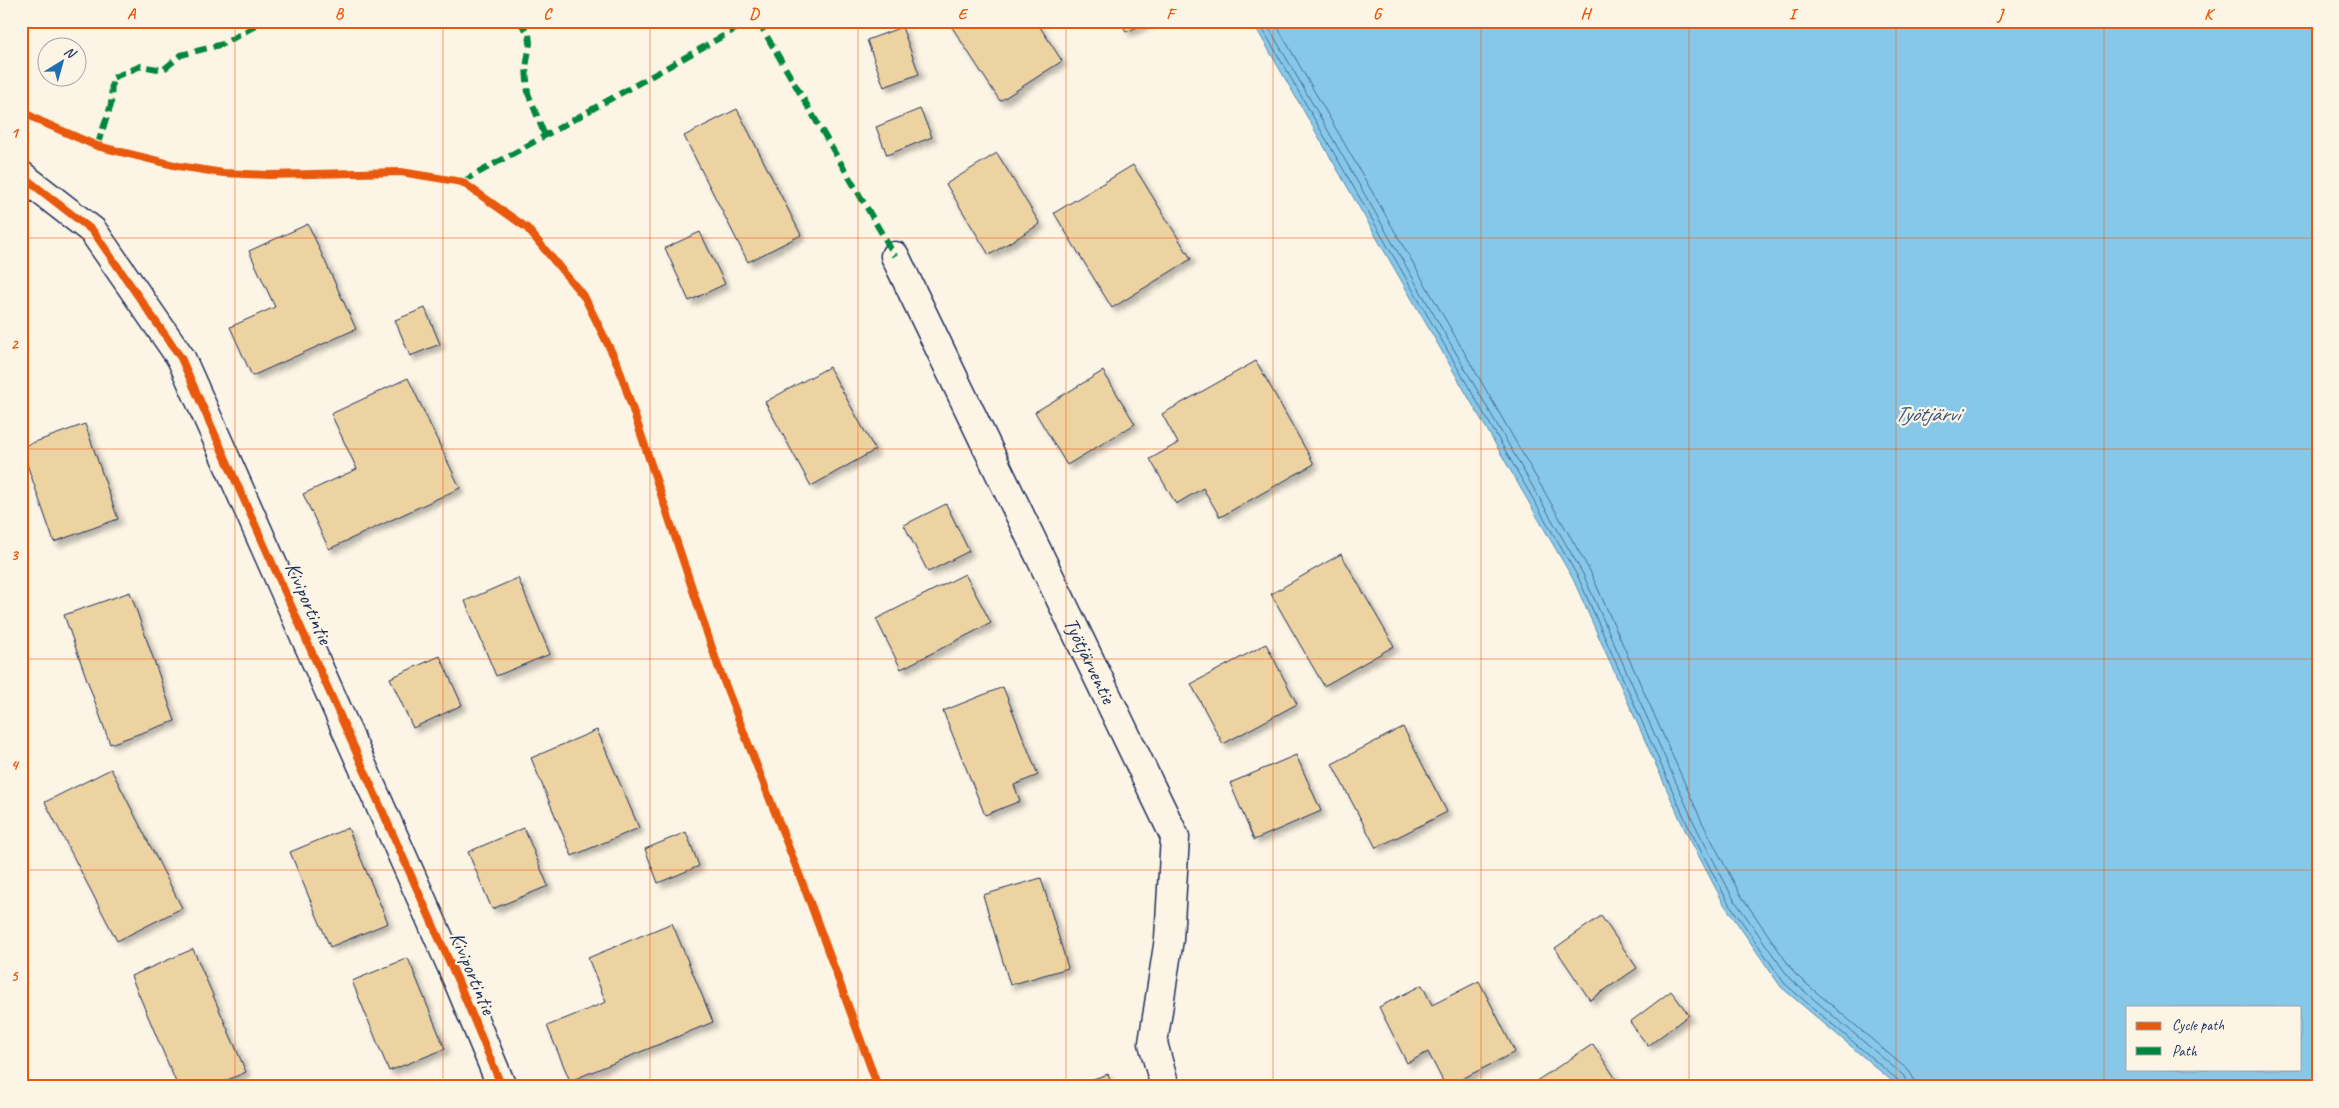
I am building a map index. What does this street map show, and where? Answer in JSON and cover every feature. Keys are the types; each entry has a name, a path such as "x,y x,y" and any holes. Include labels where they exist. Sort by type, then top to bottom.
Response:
{"street":[{"name":"Kiviportintie","path":"21,175 93,231 181,358 458,981 502,1087"},
{"name":"Työtjärventie","path":"895,256 1175,837 1169,939 1153,1043 1165,1087"}],"water":[{"name":"Työtjärvi","path":"1252,21 2318,21 2318,1087 1899,1087 1781,987 1724,904 1685,830 1573,579"}],"building":[{"path":"948,21 1036,21 1062,61 1000,101"},
{"path":"1121,21 1151,21 1126,32"},
{"path":"902,27 919,74 884,87 867,40"},
{"path":"737,109 801,235 748,262 684,136"},
{"path":"920,109 932,137 887,155 876,127"},
{"path":"997,153 1040,224 989,255 946,184"},
{"path":"1133,165 1191,259 1112,308 1054,213"},
{"path":"308,224 356,329 252,376 230,327 275,307 249,251"},
{"path":"700,232 725,284 689,301 665,248"},
{"path":"425,308 440,344 410,356 395,320"},
{"path":"1256,361 1314,464 1220,517 1203,488 1176,504 1150,459 1178,443 1162,414"},
{"path":"829,367 875,450 811,486 765,402"},
{"path":"1103,371 1135,424 1067,465 1035,412"},
{"path":"408,378 460,488 329,549 303,494 357,469 331,414"},
{"path":"85,424 118,519 54,542 21,447"},
{"path":"946,504 969,551 928,572 904,525"},
{"path":"1341,554 1394,646 1324,686 1271,594"},
{"path":"965,574 991,623 901,669 876,619"},
{"path":"518,578 550,654 496,676 465,601"},
{"path":"130,592 175,721 110,744 64,615"},
{"path":"1266,644 1297,704 1223,744 1191,684"},
{"path":"440,656 462,705 413,728 390,678"},
{"path":"1003,687 1038,775 1014,785 1020,801 985,815 943,711"},
{"path":"1403,727 1447,812 1376,848 1332,764"},
{"path":"597,730 639,828 572,856 531,758"},
{"path":"1296,755 1321,811 1254,840 1230,783"},
{"path":"111,769 182,908 117,941 45,802"},
{"path":"348,828 388,923 330,947 290,852"},
{"path":"524,828 548,886 492,909 468,852"},
{"path":"686,832 699,866 658,883 645,849"},
{"path":"1041,878 1068,968 1010,985 983,895"},
{"path":"1601,916 1637,968 1590,1000 1555,948"},
{"path":"672,923 713,1022 570,1081 547,1026 606,1002 588,958"},
{"path":"193,949 246,1072 211,1087 178,1087 131,976"},
{"path":"408,958 445,1049 389,1071 352,981"},
{"path":"1479,981 1515,1052 1446,1087 1428,1052 1407,1063 1379,1007 1422,985 1432,1005"},
{"path":"1671,991 1689,1015 1648,1046 1630,1022"},
{"path":"1593,1044 1621,1087 1527,1087"},
{"path":"1108,1074 1112,1087 1069,1087"}],"marked path":[{"path":"97,146 111,105 112,78 141,66 163,70 181,55 223,44 264,21"},
{"path":"518,21 529,33 530,43 526,68 528,93 545,136"},
{"path":"462,182 750,21"},
{"path":"758,21 895,256"}],"cycle path":[{"path":"21,111 97,146 178,166 223,173 268,175 401,172 462,182 527,228 585,298 618,365 718,666 811,905 878,1087"},
{"path":"21,175 93,231 181,358 458,981 502,1087"}]}
